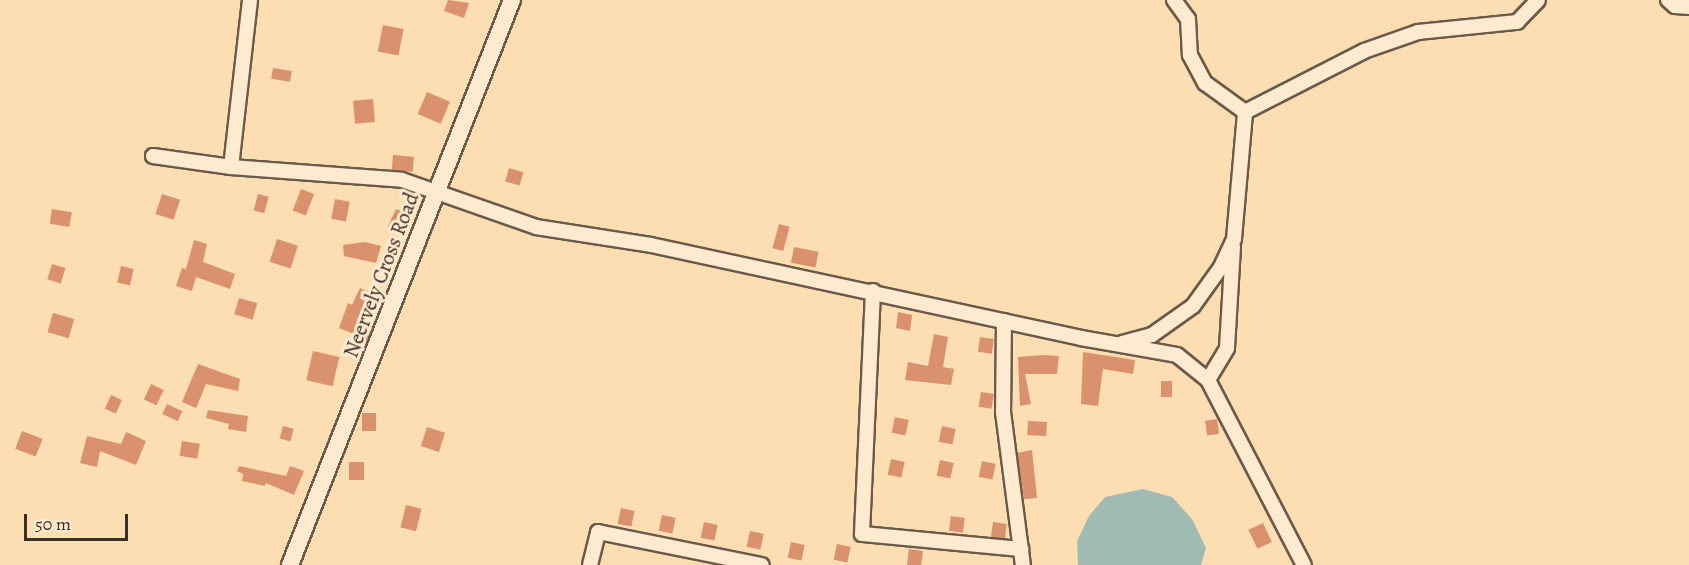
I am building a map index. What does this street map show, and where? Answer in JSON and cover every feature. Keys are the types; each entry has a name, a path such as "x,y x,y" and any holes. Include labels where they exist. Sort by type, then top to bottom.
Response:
{"street":[{"path":"231,168 250,0"},
{"name":"Neervely Cross Road","path":"290,565 512,0"},
{"path":"1174,0 1188,19 1190,55 1205,83 1245,112"},
{"path":"1245,112 1364,51 1418,32 1517,22 1538,0"},
{"path":"1668,0 1675,6 1689,7"},
{"path":"1208,380 1227,348 1245,112"},
{"path":"153,156 231,168 402,180 537,227 651,245 1004,321 1178,355 1208,380 1304,565"},
{"path":"1117,344 1152,335 1193,306 1221,267 1234,239"},
{"path":"873,291 862,534 1021,549"},
{"path":"1004,321 1003,412 1023,565"},
{"path":"590,565 598,532 762,565"}],"water":[{"path":"1143,489 1172,497 1192,519 1206,548 1201,565 1078,565 1077,541 1089,516 1105,497"}],"building":[{"path":"448,0 469,3 464,18 444,11"},
{"path":"383,25 404,29 398,56 378,52"},
{"path":"273,68 292,71 290,82 271,79"},
{"path":"427,92 450,102 441,124 418,114"},
{"path":"373,99 375,122 355,124 353,101"},
{"path":"393,155 414,157 413,172 392,170"},
{"path":"509,168 523,172 520,186 505,181"},
{"path":"301,189 314,194 306,215 293,210"},
{"path":"162,194 180,200 174,220 156,214"},
{"path":"258,194 269,197 264,213 254,210"},
{"path":"335,199 350,202 346,221 331,219"},
{"path":"52,209 72,212 69,227 50,224"},
{"path":"396,209 409,215 401,232 388,226"},
{"path":"779,224 790,227 783,251 773,248"},
{"path":"277,239 298,246 291,269 270,262"},
{"path":"194,240 207,244 203,262 235,274 230,289 196,277 192,291 176,286 182,268 186,269"},
{"path":"365,242 381,246 376,263 344,256 343,245"},
{"path":"794,247 819,252 815,267 791,263"},
{"path":"52,264 65,268 61,283 47,279"},
{"path":"121,266 134,269 130,285 117,283"},
{"path":"360,288 374,294 363,322 373,325 366,344 357,341 359,336 339,328 348,303 352,305"},
{"path":"239,298 257,303 253,320 234,314"},
{"path":"898,312 912,315 910,331 896,328"},
{"path":"53,313 74,319 69,338 47,332"},
{"path":"934,334 948,337 943,367 954,369 951,385 905,380 908,362 928,366"},
{"path":"980,337 994,339 992,354 978,352"},
{"path":"313,351 339,357 333,386 306,380"},
{"path":"1083,352 1135,360 1133,374 1103,369 1098,406 1081,404"},
{"path":"1059,356 1057,374 1025,374 1031,404 1020,406 1018,357"},
{"path":"198,364 240,379 238,391 206,384 196,408 182,402"},
{"path":"1161,381 1172,381 1172,397 1161,397"},
{"path":"151,384 164,390 157,405 144,399"},
{"path":"981,392 994,394 991,409 979,407"},
{"path":"111,395 122,400 116,414 105,409"},
{"path":"167,404 182,411 178,421 162,414"},
{"path":"208,410 248,416 246,432 228,429 229,424 206,418"},
{"path":"362,413 376,413 376,431 362,431"},
{"path":"895,417 909,420 905,436 892,433"},
{"path":"1217,419 1219,434 1207,436 1205,421"},
{"path":"1028,421 1047,422 1046,436 1027,435"},
{"path":"283,426 294,429 290,441 280,439"},
{"path":"942,426 956,429 952,445 939,442"},
{"path":"427,427 445,433 439,452 421,446"},
{"path":"22,431 43,439 36,457 15,449"},
{"path":"126,432 146,441 136,465 100,451 97,467 80,463 87,436 121,444"},
{"path":"182,441 200,444 197,459 180,456"},
{"path":"1032,450 1037,498 1024,499 1017,453"},
{"path":"891,459 905,462 901,478 888,475"},
{"path":"940,460 954,463 950,479 937,476"},
{"path":"982,461 996,464 992,480 979,477"},
{"path":"349,462 364,462 364,480 349,480"},
{"path":"239,466 286,476 290,466 304,471 294,495 266,483 265,486 242,481 243,474 237,471"},
{"path":"406,505 422,509 416,531 400,527"},
{"path":"621,508 635,511 631,527 618,524"},
{"path":"662,515 676,518 672,534 659,531"},
{"path":"951,516 965,518 963,533 949,531"},
{"path":"704,522 718,525 714,541 701,538"},
{"path":"993,522 1007,524 1005,539 991,537"},
{"path":"1263,523 1272,542 1257,549 1248,530"},
{"path":"750,531 764,534 760,550 747,547"},
{"path":"791,542 805,545 801,561 788,558"},
{"path":"837,544 851,547 847,563 834,560"},
{"path":"909,549 923,551 921,565 907,565"}]}
